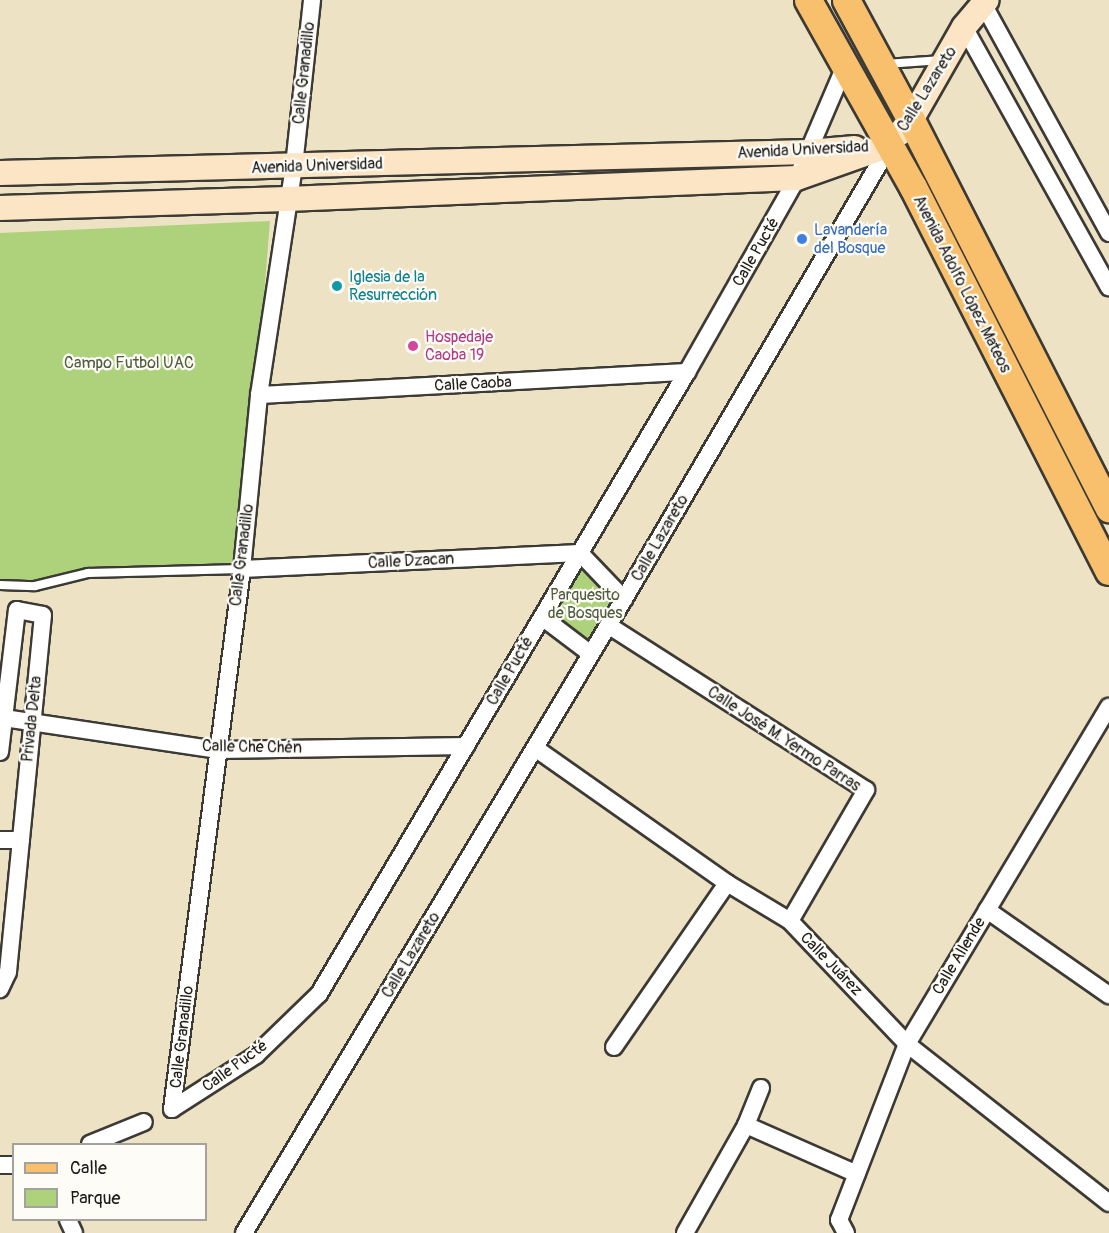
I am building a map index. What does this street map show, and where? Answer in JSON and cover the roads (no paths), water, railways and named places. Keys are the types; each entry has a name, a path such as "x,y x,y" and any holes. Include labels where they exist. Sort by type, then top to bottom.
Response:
{"main road":[{"name":"Avenida Adolfo López Mateos","path":"808,0 890,145 1109,571"},
{"name":"Avenida Adolfo López Mateos","path":"846,0 911,120 1109,509"}],"street":[{"name":"Calle Granadillo","path":"172,1109 242,569 259,395 287,199 294,166 312,0"},
{"name":"Calle Lazareto","path":"244,1233 624,599 890,145 911,120 964,27 984,1"},
{"path":"984,1 1109,233"},
{"path":"964,27 1109,287"},
{"name":"Calle Pucté","path":"172,1109 256,1055 319,994 687,372 798,178 845,66"},
{"name":"Avenida Universidad","path":"0,173 808,152 890,145"},
{"name":"Avenida Universidad","path":"0,208 798,178 890,145"},
{"name":"Calle Caoba","path":"259,395 687,372"},
{"path":"580,553 624,599"},
{"name":"Calle Dzacan","path":"242,569 580,553"},
{"name":"Privada Delta","path":"0,752 17,610 44,615 8,972 0,989"},
{"path":"542,616 591,654"},
{"name":"Calle José M. Yermo Parras","path":"608,625 866,790 790,921"},
{"name":"Calle Allende","path":"843,1226 857,1174 907,1044 1109,707"},
{"name":"Calle Che Chén","path":"4,718 219,750 466,746"},
{"name":"Calle Juárez","path":"535,748 727,883 790,921 907,1044 1109,1203"},
{"path":"0,840 21,840"},
{"path":"0,877 18,873"},
{"path":"614,1047 727,883"},
{"path":"987,910 1109,995"},
{"path":"685,1233 746,1125 761,1088"},
{"path":"92,1143 144,1122"},
{"path":"746,1125 857,1174"}],"lane":[{"path":"881,64 946,60"},
{"path":"0,585 35,586 88,573 242,569"}],"place":[{"name":"Lavandería del Bosque","path":"802,239"},
{"name":"Iglesia de la Resurrección","path":"337,286"},
{"name":"Hospedaje Caoba 19","path":"413,346"}],"park label":[{"name":"Campo Futbol UAC","path":"129,363"},
{"name":"Parquesito de Bosques","path":"585,604"}]}
